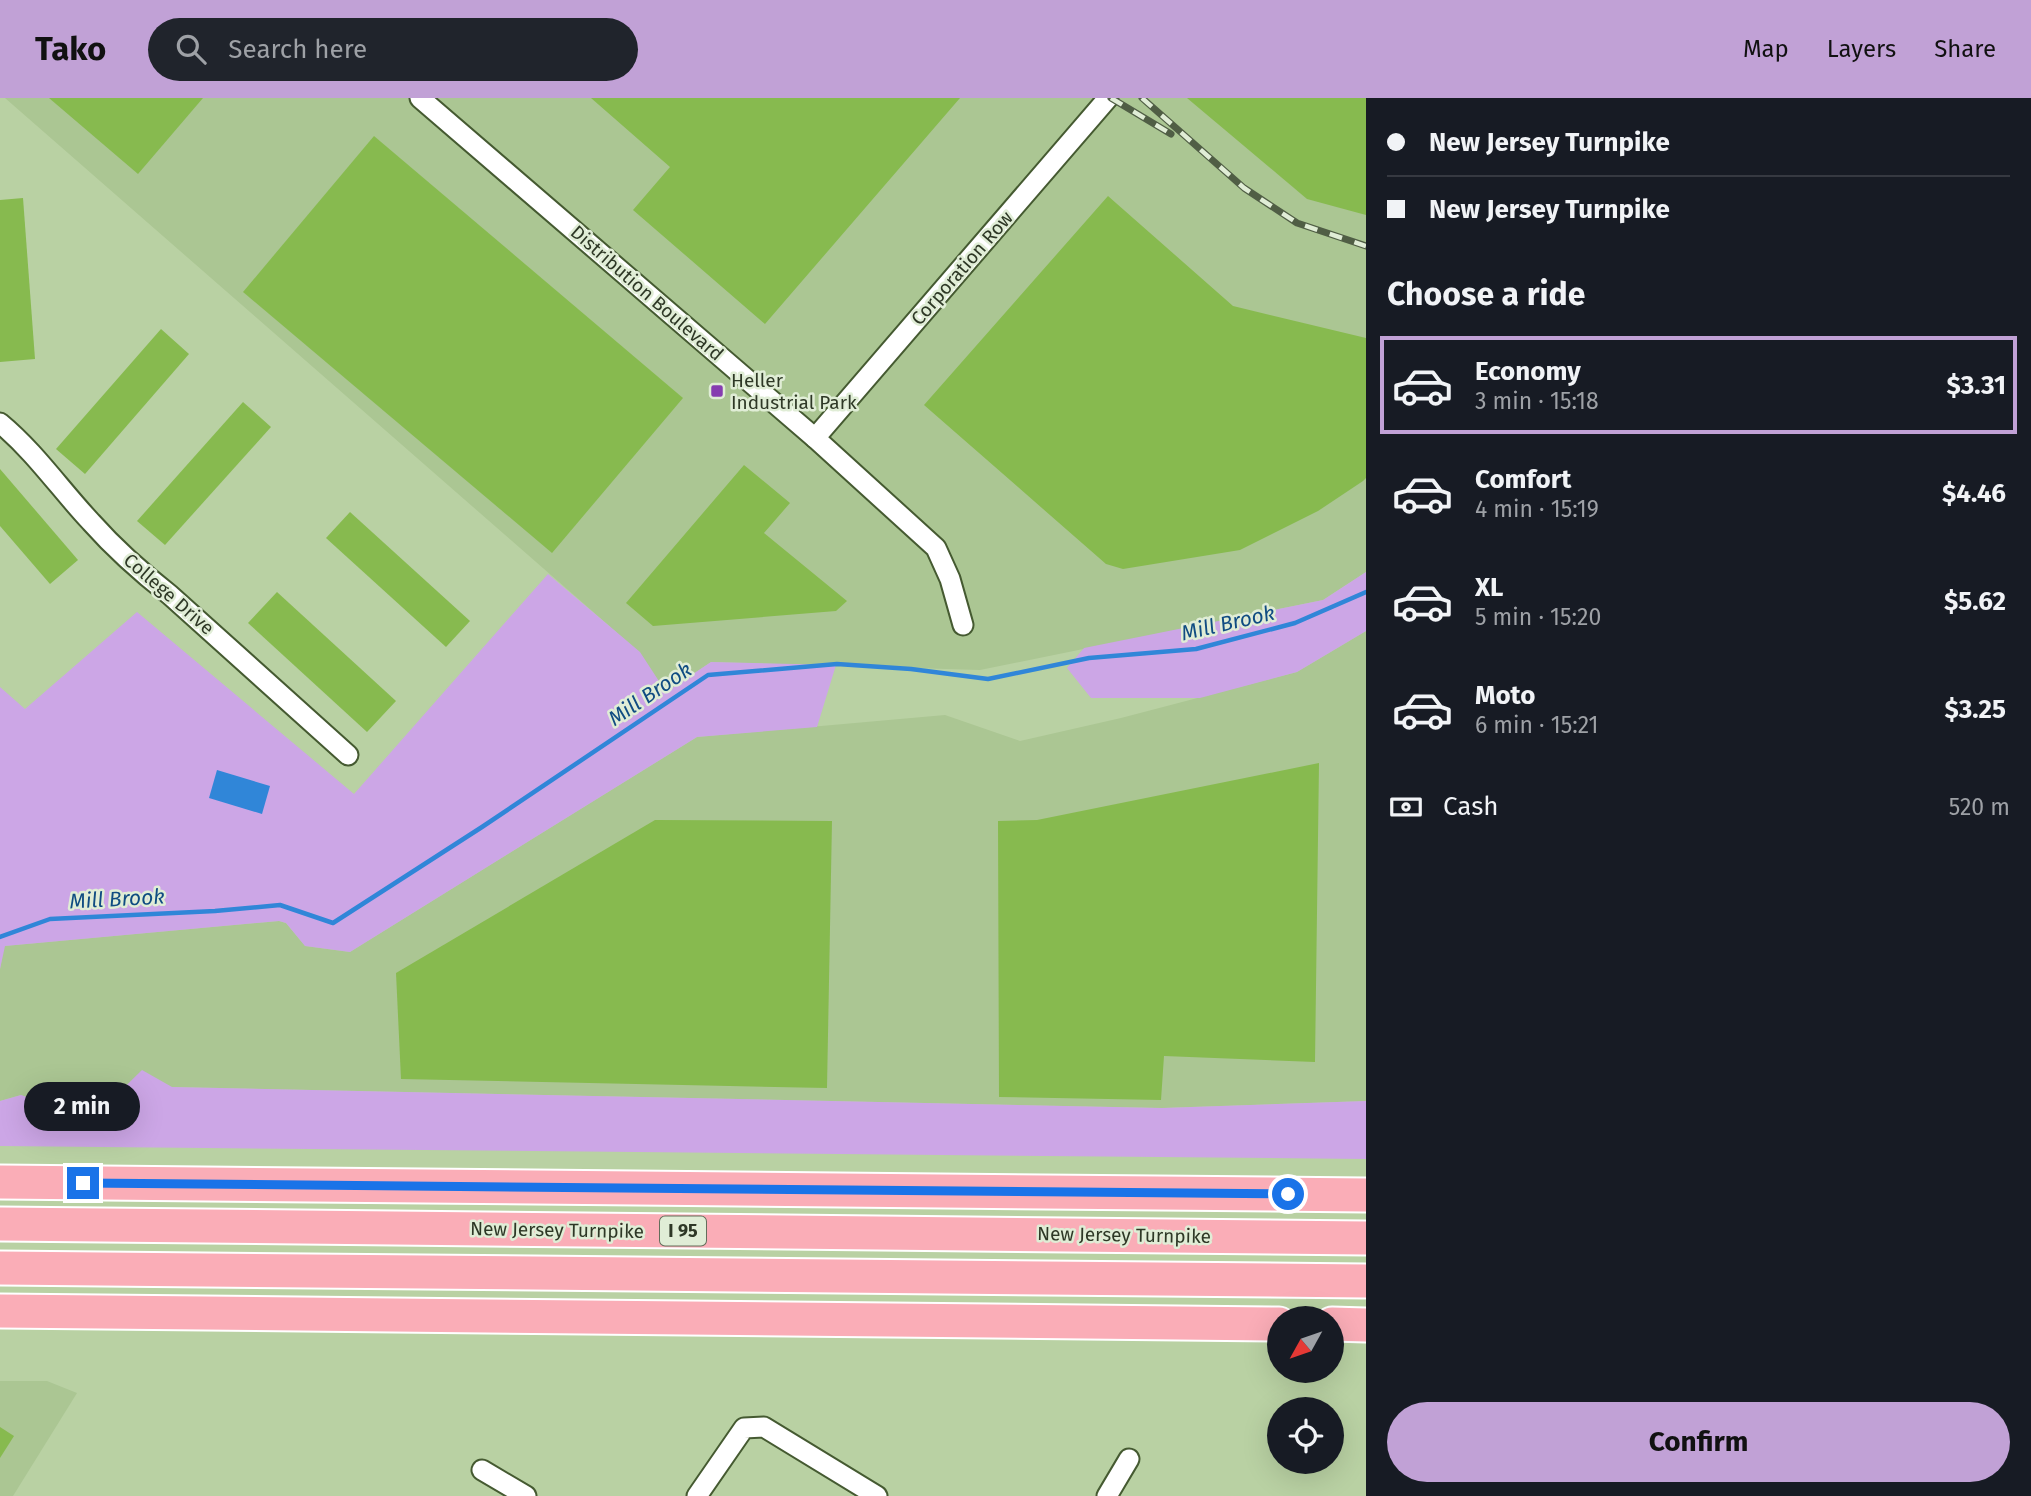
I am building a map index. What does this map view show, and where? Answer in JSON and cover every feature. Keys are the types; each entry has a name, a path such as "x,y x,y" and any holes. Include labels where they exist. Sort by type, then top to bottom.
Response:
{"highway":[{"name":"I 95","path":"0,1182 1366,1195"},
{"name":"New Jersey Turnpike","path":"0,1224 1366,1238"},
{"path":"0,1268 1366,1281"},
{"path":"0,1311 1267,1324"},
{"path":"1344,1324 1366,1325"}],"street":[{"name":"Distribution Boulevard","path":"420,98 815,438 936,548 950,579 963,625"},
{"name":"Corporation Row","path":"815,438 1108,98"},
{"name":"College Drive","path":"0,423 19,439 91,523 143,574 170,595 348,755"},
{"path":"697,1496 744,1428 764,1427 877,1496"},
{"path":"1107,1496 1129,1459"},
{"path":"482,1470 526,1496"}],"shaded area":[{"path":"5,98 1366,98 1366,572 1323,600 980,670 711,662 666,692 639,652"},
{"path":"1366,572 1366,631 1297,672 1200,698 1091,698 1067,668 1084,648 1323,600"},
{"path":"548,574 640,652 666,692 711,662 836,665 817,727 697,737 350,952 305,946 286,923 279,921 5,946 0,969 0,687 25,709 137,612 354,794"},
{"path":"1366,631 1366,1101 1162,1108 172,1087 91,1120 21,1095 0,1101 0,969 4,946 279,921 286,923 305,946 350,952 697,737 945,715 1020,741 1297,672"},
{"path":"142,1070 172,1087 1162,1108 1366,1101 1366,1159 0,1146 0,1101 21,1095 91,1120"},
{"path":"0,1381 47,1381 77,1393 13,1496 0,1496"}],"water":[{"path":"217,770 270,786 262,814 209,798"}],"building":[{"path":"49,98 203,98 138,174"},
{"path":"591,98 960,98 765,324 633,210 670,167"},
{"path":"1187,98 1366,98 1366,215 1307,199"},
{"path":"374,136 683,398 552,553 243,292"},
{"path":"1108,196 1233,306 1366,338 1366,478 1363,481 1318,511 1240,550 1123,569 1106,564 924,405"},
{"path":"23,198 35,359 0,362 0,200"},
{"path":"161,329 189,354 85,474 56,449"},
{"path":"243,402 271,427 165,545 137,521"},
{"path":"744,465 790,503 764,533 847,601 836,611 653,626 626,603"},
{"path":"0,469 78,560 50,584 0,526"},
{"path":"350,512 470,621 446,647 326,538"},
{"path":"277,592 396,701 367,732 248,623"},
{"path":"1319,763 1315,1062 1164,1056 1161,1100 999,1097 998,821 1037,820"},
{"path":"655,820 832,821 827,1088 401,1079 396,973"},
{"path":"0,1427 14,1436 0,1458"}],"waterway":[{"name":"Mill Brook","path":"0,937 50,919 280,905 333,923 482,827 708,675 837,664 911,669 988,679 1089,658 1196,649 1295,623 1366,592"}],"railway":[{"path":"1111,98 1171,134"},
{"path":"1142,98 1244,188 1297,223 1366,246"}],"place":[{"name":"Heller Industrial Park","path":"717,391"}],"route":[{"path":"83,1183 1288,1194"}]}
